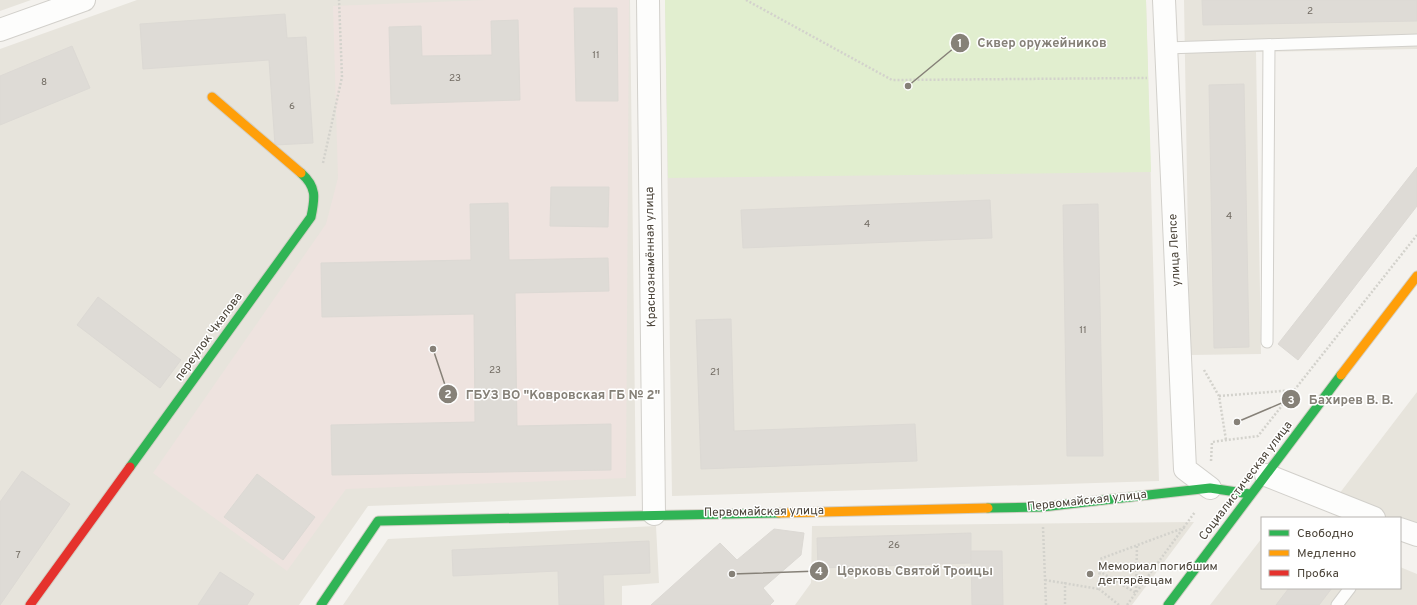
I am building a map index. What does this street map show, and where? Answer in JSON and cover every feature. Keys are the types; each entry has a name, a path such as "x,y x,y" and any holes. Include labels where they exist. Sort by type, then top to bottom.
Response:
{"street":[{"path":"0,30 84,0"},
{"name":"Краснознамённая улица","path":"648,0 654,514"},
{"name":"улица Лепсе","path":"1164,0 1185,469 1210,488"},
{"path":"212,97 309,180 315,198"},
{"name":"переулок Чкалова","path":"30,605 311,217 315,198"},
{"name":"Социалистическая улица","path":"1168,605 1250,494 1417,276"},
{"path":"1266,474 1372,517"},
{"name":"Первомайская улица","path":"320,605 378,521 1042,507 1210,488 1250,494"},
{"path":"1401,529 1417,535"}],"lane":[{"path":"1166,48 1417,40"},
{"path":"1267,342 1269,45"},
{"path":"1337,605 1349,589"}],"path":[{"path":"315,198 341,87 343,64 339,0"},
{"path":"746,0 892,80 1168,78"},
{"path":"1127,605 1186,526 1210,488 1212,442 1258,436 1417,235"},
{"path":"1200,364 1218,396 1226,440"},
{"path":"1218,396 1295,390"},
{"path":"1042,507 1046,605"},
{"path":"1099,589 1100,559 1186,526"},
{"path":"1136,593 1137,545"},
{"path":"1099,571 1136,593"},
{"path":"1045,580 1065,582 1099,589 1119,605"},
{"path":"1065,582 1065,605"}],"shaded area":[{"path":"0,0 31,0 0,11"},
{"path":"137,0 630,0 636,496 368,506 299,605 0,605 0,49"},
{"path":"486,0 629,0 626,478 346,489 287,571 153,473 326,224 338,178 333,6"},
{"path":"665,0 1146,0 1159,481 672,496"},
{"path":"1184,0 1417,0 1417,49 1256,52 1261,354 1190,355"},
{"path":"1417,392 1417,533 1401,526 1401,517 1380,517 1336,498"},
{"path":"1194,522 1132,605 795,605 811,583 812,526"},
{"path":"656,526 659,583 622,586 622,605 343,605 388,539"},
{"path":"1261,539 1261,589 1401,589 1401,567 1417,574 1417,605 1210,605"}],"green space":[{"path":"665,0 1146,0 1151,172 668,178"}],"building":[{"path":"1202,0 1417,0 1417,21 1203,25"},
{"path":"574,8 617,8 618,101 576,101"},
{"path":"285,14 287,38 306,37 313,143 275,145 269,60 143,69 140,24"},
{"path":"518,20 520,100 391,104 389,27 421,26 422,56 492,55 491,21"},
{"path":"72,46 90,88 0,125 0,76"},
{"path":"1244,84 1249,347 1214,348 1209,85"},
{"path":"1417,167 1417,206 1298,360 1278,344"},
{"path":"551,187 609,187 608,227 550,226"},
{"path":"990,200 992,238 743,248 741,210"},
{"path":"508,203 509,260 608,258 609,291 515,293 517,426 611,424 611,470 332,475 331,425 475,422 474,314 322,317 321,263 471,260 470,204"},
{"path":"1098,204 1103,456 1067,456 1063,205"},
{"path":"98,297 181,360 160,388 77,325"},
{"path":"731,319 734,431 915,424 917,461 701,469 696,320"},
{"path":"22,471 70,504 0,605 0,502"},
{"path":"257,474 315,517 283,560 224,517"},
{"path":"774,529 804,533 801,555 763,588 774,601 770,605 651,605 720,543 737,560"},
{"path":"971,533 971,563 818,568 817,538"},
{"path":"649,541 650,573 603,575 604,605 559,605 558,571 453,576 452,550"},
{"path":"971,551 1002,551 1003,605 972,605"},
{"path":"220,572 254,594 247,605 198,605"},
{"path":"1288,589 1331,589 1319,605 1276,605"}],"traffic: fast":[{"path":"130,467 311,217 314,193 310,183 301,173"},
{"path":"1168,605 1341,375"},
{"path":"988,508 1042,507 1210,488 1250,494"},
{"path":"321,605 378,521 779,513"}],"traffic: slow":[{"path":"212,97 301,173"},
{"path":"1341,375 1417,276"},
{"path":"779,513 988,508"}],"traffic: jam":[{"path":"30,605 130,467"}],"place":[{"name":"Сквер оружейников","path":"908,86"},
{"name":"ГБУЗ ВО \"Ковровская ГБ № 2\"","path":"433,349"},
{"name":"Бахирев В. В.","path":"1237,422"},
{"name":"Церковь Святой Троицы","path":"732,574"},
{"name":"Мемориал погибшим дегтярёвцам","path":"1090,574"}]}
